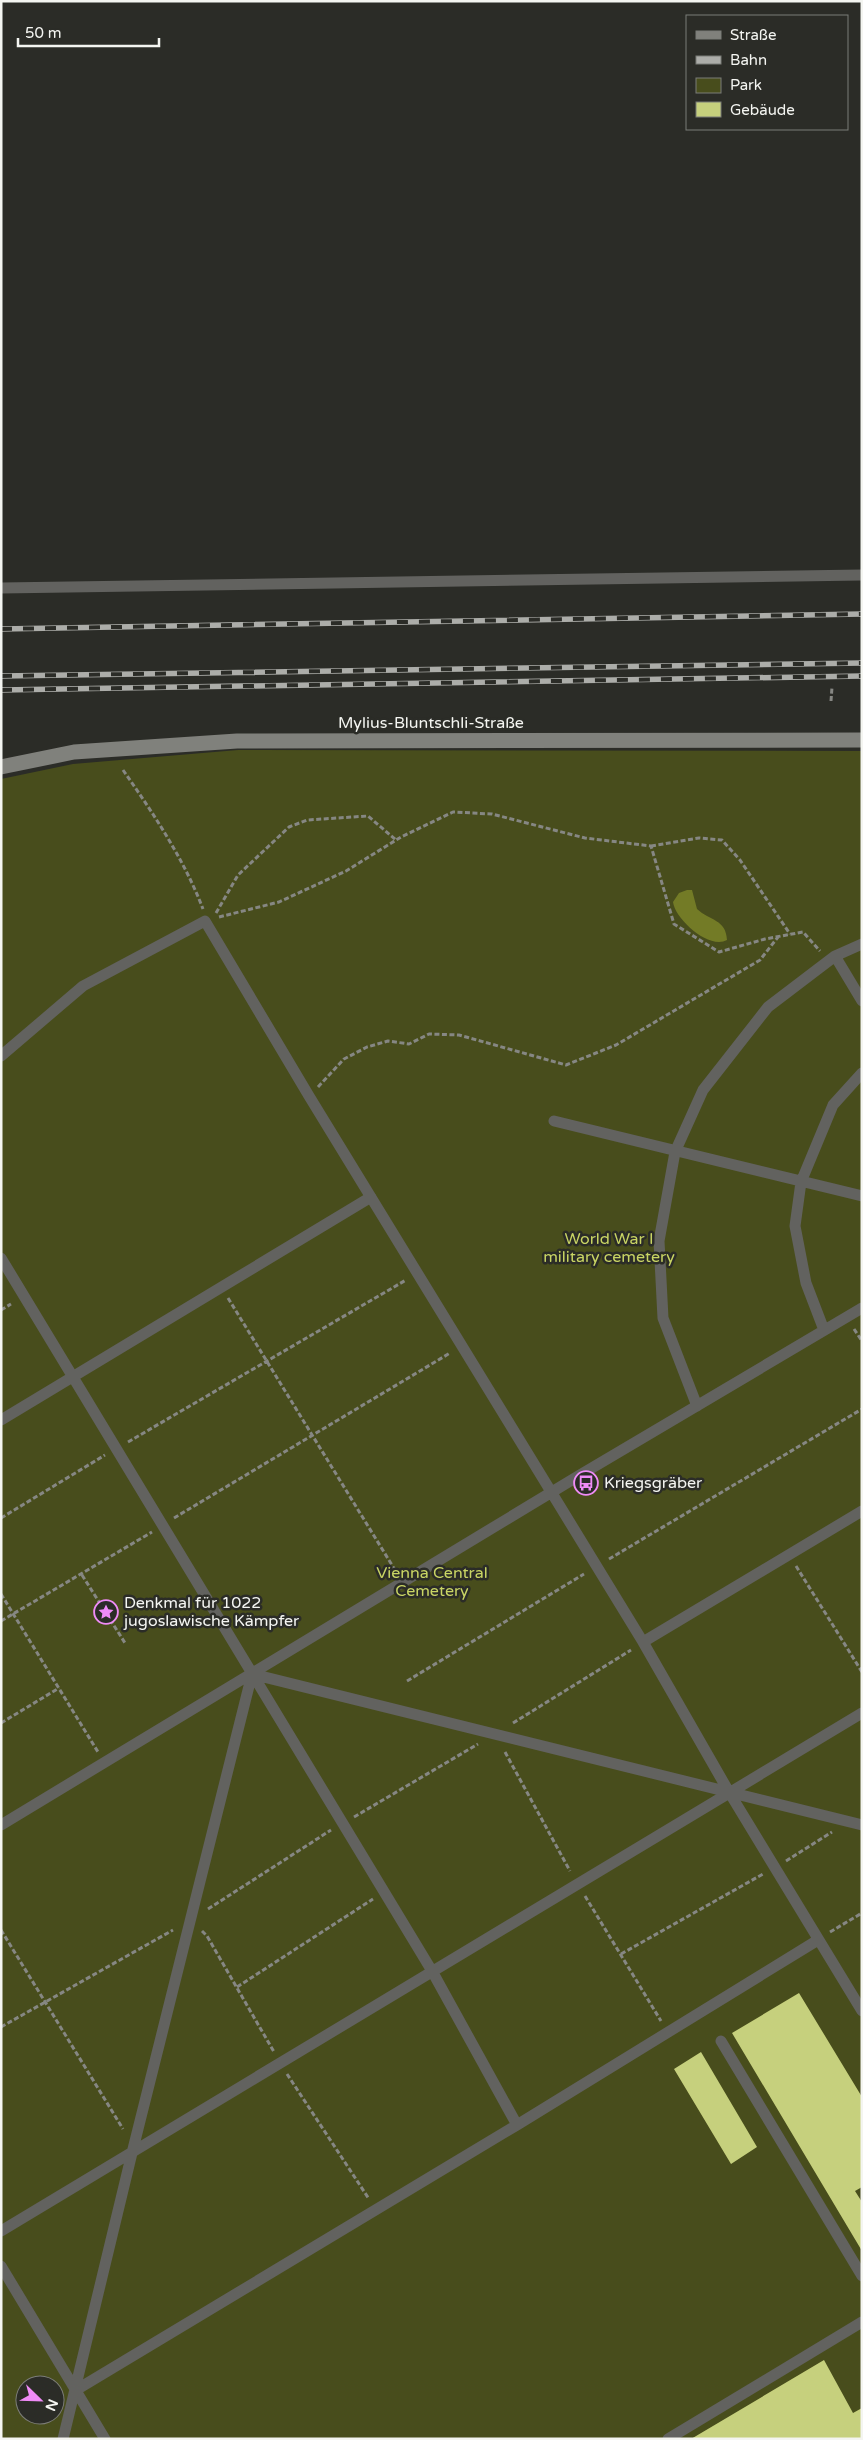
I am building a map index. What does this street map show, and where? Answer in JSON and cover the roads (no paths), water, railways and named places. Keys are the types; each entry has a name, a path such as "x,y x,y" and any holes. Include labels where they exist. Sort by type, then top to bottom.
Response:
{"street":[{"name":"Mylius-Bluntschli-Straße","path":"1,767 74,752 237,741 862,740"}],"lane":[{"path":"1,588 862,575"},
{"path":"1,1056 84,986 206,920 309,1096 643,1642 729,1792 862,2012"},
{"path":"697,1406 664,1318 659,1241 675,1152 703,1090 768,1007 832,958 862,944"},
{"path":"832,958 862,1001"},
{"path":"824,1330 806,1283 795,1226 801,1182 833,1105 862,1073"},
{"path":"554,1121 862,1196"},
{"path":"1,1420 371,1197"},
{"path":"1,1258 432,1971 517,2125"},
{"path":"1,1825 862,1308"},
{"path":"643,1642 862,1510"},
{"path":"252,1674 862,1825"},
{"path":"63,2439 136,2134 252,1674"},
{"path":"1,2231 132,2154 432,1971 862,1713"},
{"path":"76,2390 517,2125 818,1940"},
{"path":"721,2041 862,2276"},
{"path":"1,2266 105,2439"},
{"path":"668,2439 862,2322"}],"railway":[{"path":"1,629 862,614"},
{"path":"1,676 862,663"},
{"path":"1,690 862,676"}],"place":[{"name":"Kriegsgräber","path":"586,1483"},
{"name":"Denkmal für 1022 jugoslawische Kämpfer","path":"106,1612"}],"park label":[{"name":"World War I military cemetery","path":"609,1248"},
{"name":"Vienna Central Cemetery","path":"432,1582"}]}
